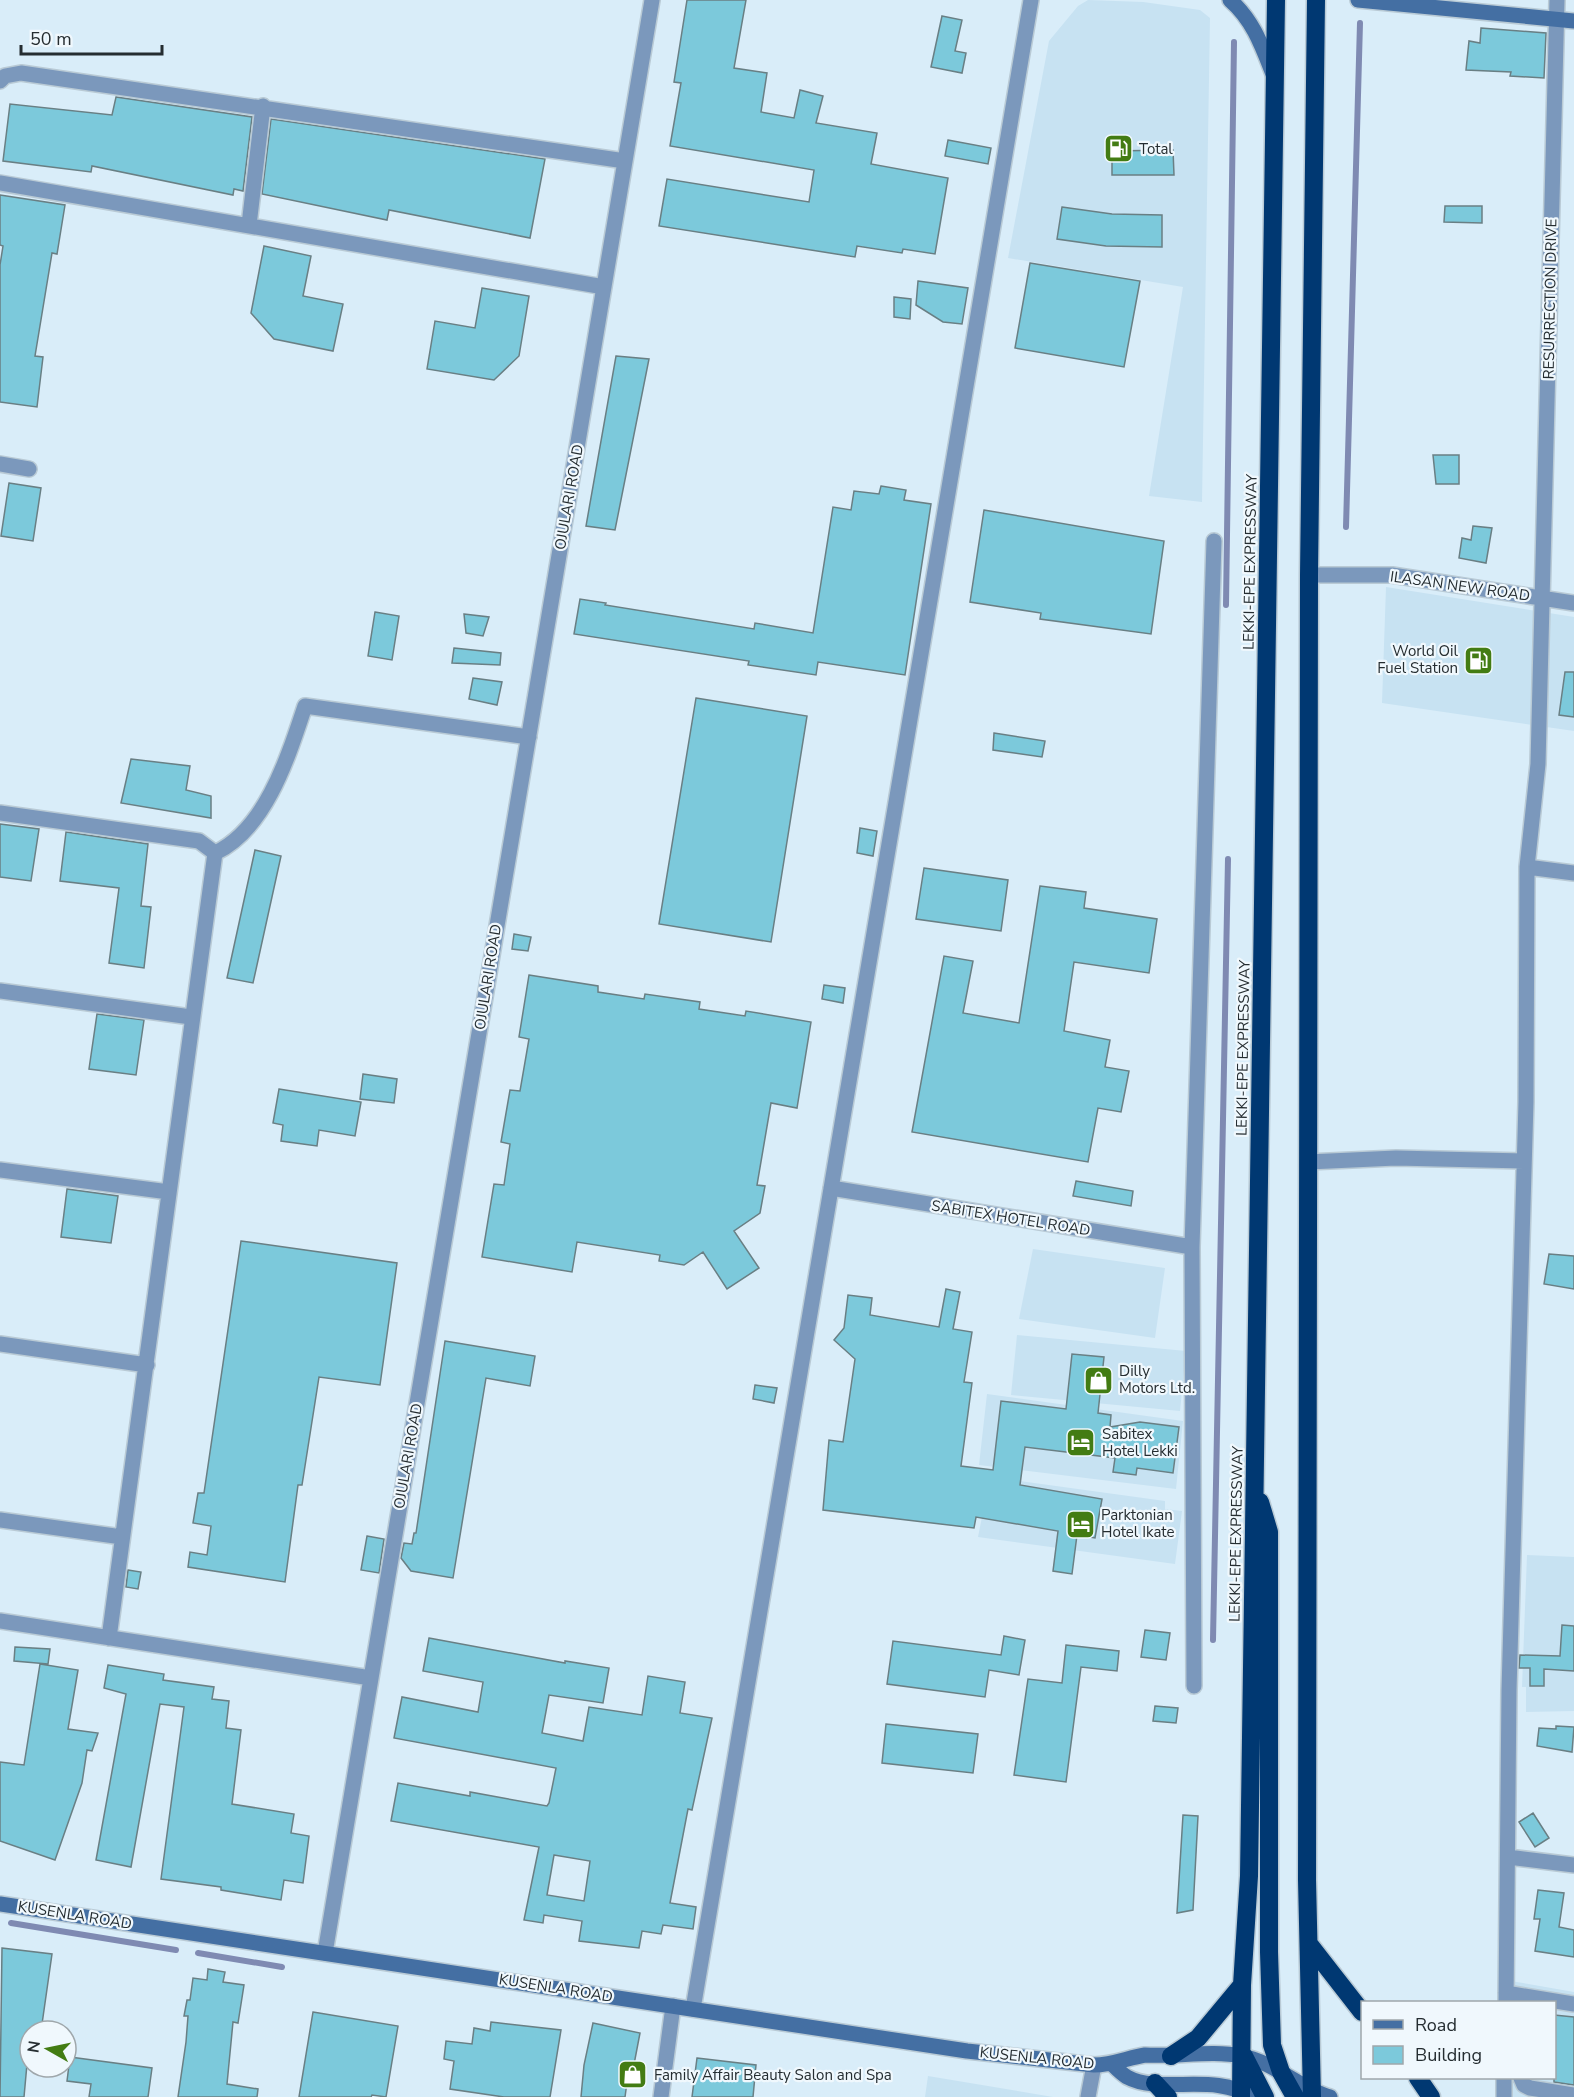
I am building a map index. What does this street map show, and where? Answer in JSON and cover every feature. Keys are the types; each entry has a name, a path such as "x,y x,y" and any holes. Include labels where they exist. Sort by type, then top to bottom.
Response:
{"highway":[{"name":"LEKKI-EPE EXPRESSWAY","path":"1244,2095 1242,1985 1249,1876 1276,0"},
{"path":"1312,2096 1309,1944 1309,575 1316,0"},
{"path":"1255,1486 1269,1532 1269,1952 1272,2045 1281,2072 1312,2096"},
{"path":"1309,1944 1361,2011"},
{"path":"1171,2056 1203,2033 1242,1985"},
{"path":"1244,2056 1265,2097"},
{"path":"1419,2079 1431,2097"},
{"path":"1155,2083 1168,2097"}],"main road":[{"path":"1230,0 1241,10 1256,32 1275,81"},
{"path":"1358,0 1518,18 1556,18 1574,21"},
{"name":"KUSENLA ROAD","path":"0,1904 967,2051 1094,2065 1113,2065 1130,2057 1201,2054 1244,2056 1281,2072"},
{"name":"KUSENLA ROAD","path":"1113,2065 1129,2078 1155,2083 1221,2085 1244,2095"}],"street":[{"name":"OJULARI ROAD","path":"324,1953 652,0"},
{"path":"693,2009 1031,0"},
{"name":"RESURRECTION DRIVE","path":"1506,1998 1509,1690 1524,1161 1527,867 1538,764 1557,0"},
{"path":"0,81 5,76 21,73 263,106 625,161"},
{"path":"249,225 263,106"},
{"path":"0,183 604,287"},
{"path":"0,464 29,469"},
{"path":"1194,1686 1192,1247 1214,541"},
{"name":"ILASAN NEW ROAD","path":"1309,575 1392,575 1574,603"},
{"path":"109,1638 147,1365 191,1017 215,853 243,835 283,771 305,706 529,737"},
{"path":"0,813 199,841 215,853"},
{"path":"1527,867 1574,873"},
{"path":"0,991 191,1017"},
{"path":"1308,1162 1396,1158 1524,1161"},
{"path":"0,1170 169,1192"},
{"name":"SABITEX HOTEL ROAD","path":"831,1188 1192,1247"},
{"path":"0,1344 147,1365"},
{"path":"0,1520 122,1537"},
{"path":"0,1622 371,1678"},
{"path":"1508,1857 1574,1865"},
{"path":"1506,1998 1529,2000"},
{"path":"1556,2002 1574,2004"},
{"path":"661,2097 673,2006"},
{"path":"1088,2097 1094,2065"},
{"path":"1504,2079 1504,2097"},
{"path":"1521,2079 1524,2085 1530,2088 1574,2095"}],"shaded area":[{"name":"Total","path":"1088,0 1143,2 1200,10 1210,18 1202,502 1149,496 1183,287 1008,258 1049,41 1078,6"},
{"name":"World Oil Fuel Station","path":"1386,587 1574,617 1574,731 1382,703"},
{"path":"1033,1249 1165,1268 1155,1338 1019,1319"},
{"name":"Dilly Motors Ltd.","path":"1017,1335 1186,1351 1180,1411 1011,1395"},
{"name":"Sabitex Hotel Lekki","path":"987,1394 1183,1421 1176,1489 979,1465"},
{"name":"Parktonian Hotel Ikate","path":"990,1477 1165,1501 1165,1509 1182,1511 1175,1564 978,1537"},
{"path":"1527,1555 1574,1557 1574,1711 1526,1712 1526,1687 1522,1687"},
{"path":"1511,1981 1574,1992 1574,2097 1507,2097 1508,2079 1556,2079 1556,2001 1510,2001"},
{"path":"928,2076 1053,2097 925,2097"}],"building":[{"path":"687,0 746,0 734,68 767,73 761,112 794,118 800,90 823,96 816,123 877,133 871,164 948,178 935,254 903,249 902,253 857,246 855,257 659,226 667,179 809,202 814,170 670,146 681,83 674,82"},
{"path":"942,16 962,20 955,51 966,53 962,73 931,67"},
{"path":"1481,28 1546,33 1544,78 1510,76 1511,72 1466,70 1469,41 1480,43"},
{"path":"116,97 252,117 243,191 234,189 233,195 92,166 91,172 3,161 10,104 112,115"},
{"path":"271,119 545,159 530,238 389,210 387,220 262,194"},
{"path":"948,140 991,148 988,164 945,156"},
{"path":"1173,150 1174,175 1112,175 1112,151"},
{"path":"0,195 65,205 57,254 52,253 35,356 43,357 37,407 0,402 0,265 3,246 0,245"},
{"path":"1445,206 1482,206 1482,223 1444,222"},
{"path":"1062,207 1112,214 1162,215 1162,247 1106,246 1057,239"},
{"path":"264,246 311,256 303,296 343,304 333,351 274,339 251,313"},
{"path":"1030,263 1140,281 1124,367 1015,348"},
{"path":"918,281 968,288 962,324 943,322 916,305"},
{"path":"482,288 529,296 519,356 494,380 427,369 435,321 475,328"},
{"path":"894,297 911,299 910,319 894,317"},
{"path":"616,356 649,359 615,530 586,526"},
{"path":"1433,455 1459,455 1459,484 1436,484"},
{"path":"9,483 41,488 33,541 1,536"},
{"path":"881,486 906,490 904,500 931,504 905,675 818,662 816,675 748,665 749,661 574,634 580,599 754,629 755,623 813,633 833,507 851,510 854,491 879,494"},
{"path":"984,510 1164,541 1151,634 1040,619 1041,613 970,602"},
{"path":"1473,526 1492,528 1486,563 1459,558 1462,538 1471,540"},
{"path":"375,612 399,616 392,660 368,656"},
{"path":"464,614 489,617 483,636 466,633"},
{"path":"454,648 501,653 500,665 452,663"},
{"path":"1565,672 1574,672 1574,717 1559,715"},
{"path":"473,678 502,682 497,705 469,699"},
{"path":"696,698 807,716 771,942 659,924"},
{"path":"994,733 1045,741 1042,757 993,750"},
{"path":"131,759 190,766 186,790 211,796 211,818 121,803"},
{"path":"0,824 39,829 31,881 0,877"},
{"path":"860,828 877,831 873,856 857,853"},
{"path":"66,832 148,844 141,906 151,907 144,968 109,963 119,888 60,881"},
{"path":"255,850 281,856 253,983 227,978"},
{"path":"924,868 1008,880 1001,931 916,919"},
{"path":"1040,886 1086,892 1084,908 1157,919 1149,973 1074,962 1064,1031 1110,1040 1105,1067 1129,1071 1121,1112 1098,1108 1088,1162 912,1132 944,956 973,961 963,1013 1019,1023"},
{"path":"514,934 531,937 528,951 512,949"},
{"path":"529,975 598,986 598,992 644,999 645,994 700,1002 699,1009 745,1016 746,1011 811,1022 797,1108 771,1103 757,1185 765,1186 760,1213 734,1231 759,1268 727,1289 703,1252 684,1265 659,1261 660,1255 577,1242 572,1272 482,1257 494,1184 504,1185 510,1144 501,1142 510,1090 520,1091 529,1039 519,1037"},
{"path":"824,985 845,988 843,1003 822,999"},
{"path":"97,1014 144,1020 136,1075 89,1069"},
{"path":"363,1074 397,1079 394,1103 360,1099"},
{"path":"279,1089 361,1102 355,1136 319,1130 317,1146 281,1141 283,1125 273,1123"},
{"path":"1076,1181 1133,1191 1131,1206 1073,1196"},
{"path":"67,1189 118,1196 111,1243 61,1237"},
{"path":"241,1241 397,1263 380,1385 319,1377 302,1485 298,1485 285,1582 188,1567 190,1552 207,1555 211,1526 193,1523 198,1493 204,1493"},
{"path":"1549,1254 1574,1256 1574,1289 1544,1284"},
{"path":"946,1289 960,1292 953,1329 972,1332 964,1382 972,1383 961,1466 993,1470 1001,1401 1066,1409 1072,1354 1104,1357 1098,1413 1111,1415 1110,1427 1140,1422 1179,1427 1173,1473 1137,1468 1136,1475 1113,1472 1115,1458 1025,1447 1020,1485 1102,1499 1095,1538 1077,1535 1072,1574 1053,1571 1058,1531 976,1517 974,1528 823,1510 829,1440 843,1442 855,1359 834,1340 844,1328 848,1295 872,1298 870,1315 939,1327"},
{"path":"445,1341 535,1356 530,1386 486,1378 453,1578 411,1571 401,1558 404,1543 412,1544 414,1533 416,1533"},
{"path":"755,1385 777,1388 774,1403 753,1399"},
{"path":"367,1536 384,1539 379,1573 361,1570"},
{"path":"128,1570 141,1572 138,1589 126,1587"},
{"path":"1562,1625 1574,1626 1574,1671 1544,1669 1544,1686 1530,1686 1530,1668 1519,1668 1520,1655 1560,1656"},
{"path":"1145,1630 1170,1633 1166,1660 1141,1657"},
{"path":"1004,1636 1025,1640 1019,1675 989,1670 985,1697 887,1684 893,1641 1001,1655"},
{"path":"429,1638 565,1663 565,1661 609,1668 603,1703 549,1695 542,1733 583,1741 589,1707 642,1715 648,1676 685,1682 680,1713 712,1718 692,1810 688,1809 670,1903 696,1907 693,1929 663,1925 661,1934 642,1931 639,1948 579,1941 582,1921 544,1915 543,1923 524,1920 539,1847 391,1821 398,1783 470,1796 470,1792 547,1806 549,1803 556,1768 394,1738 402,1697 478,1712 483,1682 423,1671","holes":["554,1855 590,1861 584,1901 547,1895"]},
{"path":"1066,1645 1119,1651 1117,1671 1081,1667 1066,1782 1014,1775 1028,1679 1062,1683"},
{"path":"15,1647 50,1649 48,1664 14,1661"},
{"path":"40,1664 78,1670 68,1729 98,1733 92,1751 87,1750 82,1783 55,1860 0,1841 0,1762 24,1765"},
{"path":"108,1665 164,1674 163,1680 214,1687 212,1699 229,1701 226,1728 241,1730 232,1804 294,1814 291,1833 309,1836 303,1883 284,1880 281,1900 221,1890 221,1887 161,1879 184,1707 160,1704 131,1867 96,1860 126,1694 104,1688"},
{"path":"1155,1706 1178,1708 1176,1723 1153,1721"},
{"path":"886,1724 978,1734 973,1773 882,1763"},
{"path":"1556,1726 1574,1727 1572,1752 1537,1746 1539,1728 1556,1729"},
{"path":"1533,1813 1549,1838 1535,1847 1519,1822"},
{"path":"1183,1815 1198,1816 1193,1910 1177,1913"},
{"path":"1538,1890 1564,1893 1559,1927 1574,1930 1574,1957 1535,1951 1540,1919 1534,1919"},
{"path":"2,1948 52,1954 43,2019 18,2019 18,2079 26,2079 24,2097 0,2097"},
{"path":"208,1969 225,1972 223,1982 244,1985 238,2023 233,2022 227,2084 258,2089 257,2097 178,2097 186,2042 188,2016 184,2016 187,2000 190,2000 193,1978 207,1980"},
{"path":"313,2012 398,2026 386,2097 372,2095 371,2097 299,2097"},
{"path":"1556,2015 1574,2017 1574,2085 1554,2082 1556,2079"},
{"path":"491,2022 561,2030 550,2097 504,2097 450,2089 454,2061 444,2059 446,2041 472,2044 474,2028 490,2031"},
{"path":"593,2023 640,2033 632,2075 628,2075 625,2097 581,2097 584,2065"},
{"path":"78,2058 152,2068 148,2097 89,2097 91,2084 67,2081 67,2079 78,2079"},
{"path":"697,2058 756,2065 753,2097 692,2097"}],"waterway":[{"path":"1346,527 1360,23"},
{"path":"1226,605 1234,42"},
{"path":"1213,1640 1228,859"},
{"path":"11,1923 176,1950"},
{"path":"198,1953 282,1967"}],"place":[{"name":"Total","path":"1118,149"},
{"name":"World Oil Fuel Station","path":"1479,660"},
{"name":"Dilly Motors Ltd.","path":"1098,1380"},
{"name":"Sabitex Hotel Lekki","path":"1081,1443"},
{"name":"Parktonian Hotel Ikate","path":"1080,1524"},
{"name":"Family Affair Beauty Salon and Spa","path":"633,2075"}]}
